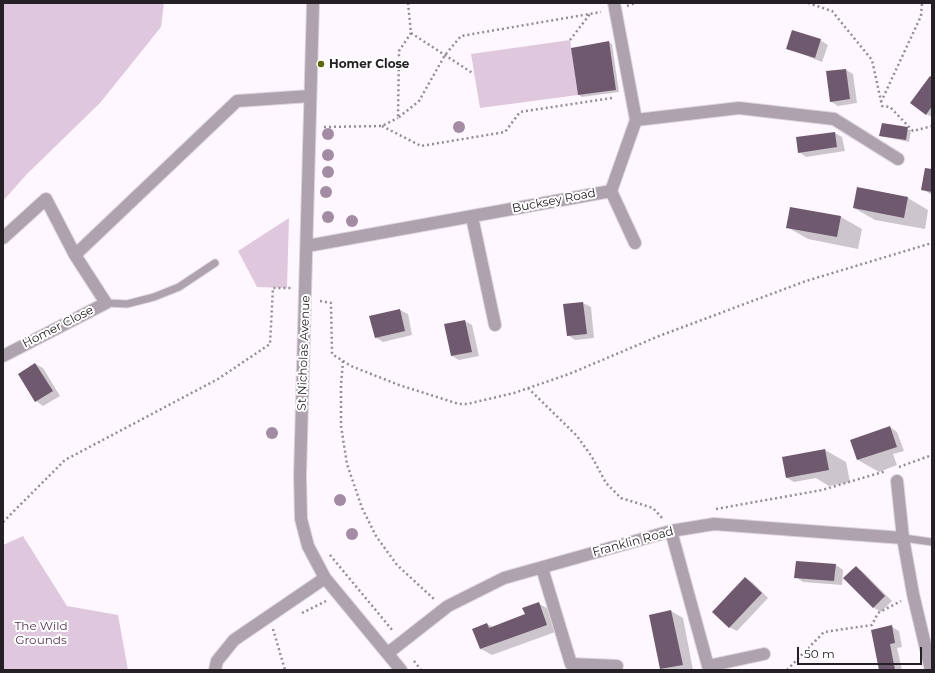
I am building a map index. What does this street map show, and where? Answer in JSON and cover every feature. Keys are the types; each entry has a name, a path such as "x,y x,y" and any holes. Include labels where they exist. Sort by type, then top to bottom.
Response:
{"street":[{"name":"St Nicholas Avenue","path":"313,3 300,476 301,519 308,546 325,578 401,670"},
{"path":"614,6 636,120 740,108 834,119 898,159"},
{"path":"75,255 237,101 310,96"},
{"name":"Bucksey Road","path":"307,246 610,191 636,120"},
{"path":"610,191 635,243"},
{"name":"Homer Close","path":"3,238 46,199 75,255 106,303 3,356"},
{"path":"472,217 495,325"},
{"path":"897,481 903,538 913,594 931,670"},
{"name":"Franklin Road","path":"388,653 448,606 504,578 671,531 714,524 903,538"},
{"path":"671,531 708,666 764,654"},
{"path":"542,568 571,664 617,666"},
{"path":"215,670 217,661 234,640 325,578"}],"lane":[{"path":"106,303 127,304 154,297 179,287 215,263"},
{"path":"903,538 932,542"}],"path":[{"path":"398,118 399,51 411,33 408,3"},
{"path":"309,127 382,126 398,118 419,101 445,55 461,36 590,14 614,6 635,3"},
{"path":"808,3 832,11 872,60 882,106 890,107 913,131 932,126"},
{"path":"881,102 921,16 922,3"},
{"path":"570,40 590,14"},
{"path":"411,33 474,74"},
{"path":"382,126 421,146 505,132 520,112 612,98"},
{"path":"320,301 331,303 332,354 343,361 399,385 459,404 467,404 528,388 570,374 659,336 806,281 932,242"},
{"path":"3,522 65,460 218,379 270,344 273,288 306,288"},
{"path":"319,309 320,294"},
{"path":"343,361 341,385 341,426 347,464 362,508 376,536 397,565 435,600"},
{"path":"528,388 576,436 592,457 606,482 621,498 653,508 662,518"},
{"path":"326,548 393,631"},
{"path":"787,670 824,632 872,625 878,613 913,594"},
{"path":"300,613 328,601"},
{"path":"273,626 285,670"},
{"path":"411,658 421,670"}],"green space":[{"path":"3,3 164,3 161,27 100,103 27,174 3,201"},
{"path":"570,40 578,95 480,108 471,54"},
{"path":"289,218 287,288 257,287 238,251"},
{"name":"The Wild Grounds","path":"23,536 67,606 118,615 128,670 3,670 3,545"}],"building":[{"path":"792,30 821,39 815,58 786,49"},
{"path":"609,41 616,90 578,95 571,48"},
{"path":"846,69 850,99 830,102 826,71"},
{"path":"930,76 932,77 932,106 926,115 910,103"},
{"path":"882,123 908,127 906,140 879,136"},
{"path":"835,132 837,147 798,153 796,137"},
{"path":"925,168 932,169 932,192 921,190"},
{"path":"857,187 908,197 904,218 853,208"},
{"path":"790,207 841,216 837,237 786,228"},
{"path":"583,302 587,334 567,336 563,304"},
{"path":"400,309 405,331 375,338 369,316"},
{"path":"465,320 472,352 451,356 444,324"},
{"path":"35,363 53,391 35,402 18,374"},
{"path":"890,426 897,447 857,460 850,440"},
{"path":"825,449 829,470 786,478 782,457"},
{"path":"796,561 836,564 834,581 794,578"},
{"path":"856,566 885,596 873,608 843,578"},
{"path":"745,577 762,593 729,628 712,612"},
{"path":"539,602 547,625 480,649 472,629 487,623 489,628 525,614 522,608"},
{"path":"671,610 683,665 660,669 649,615"},
{"path":"892,625 895,643 890,644 895,670 879,670 871,630"}],"place":[{"name":"Homer Close","path":"321,64"}]}
